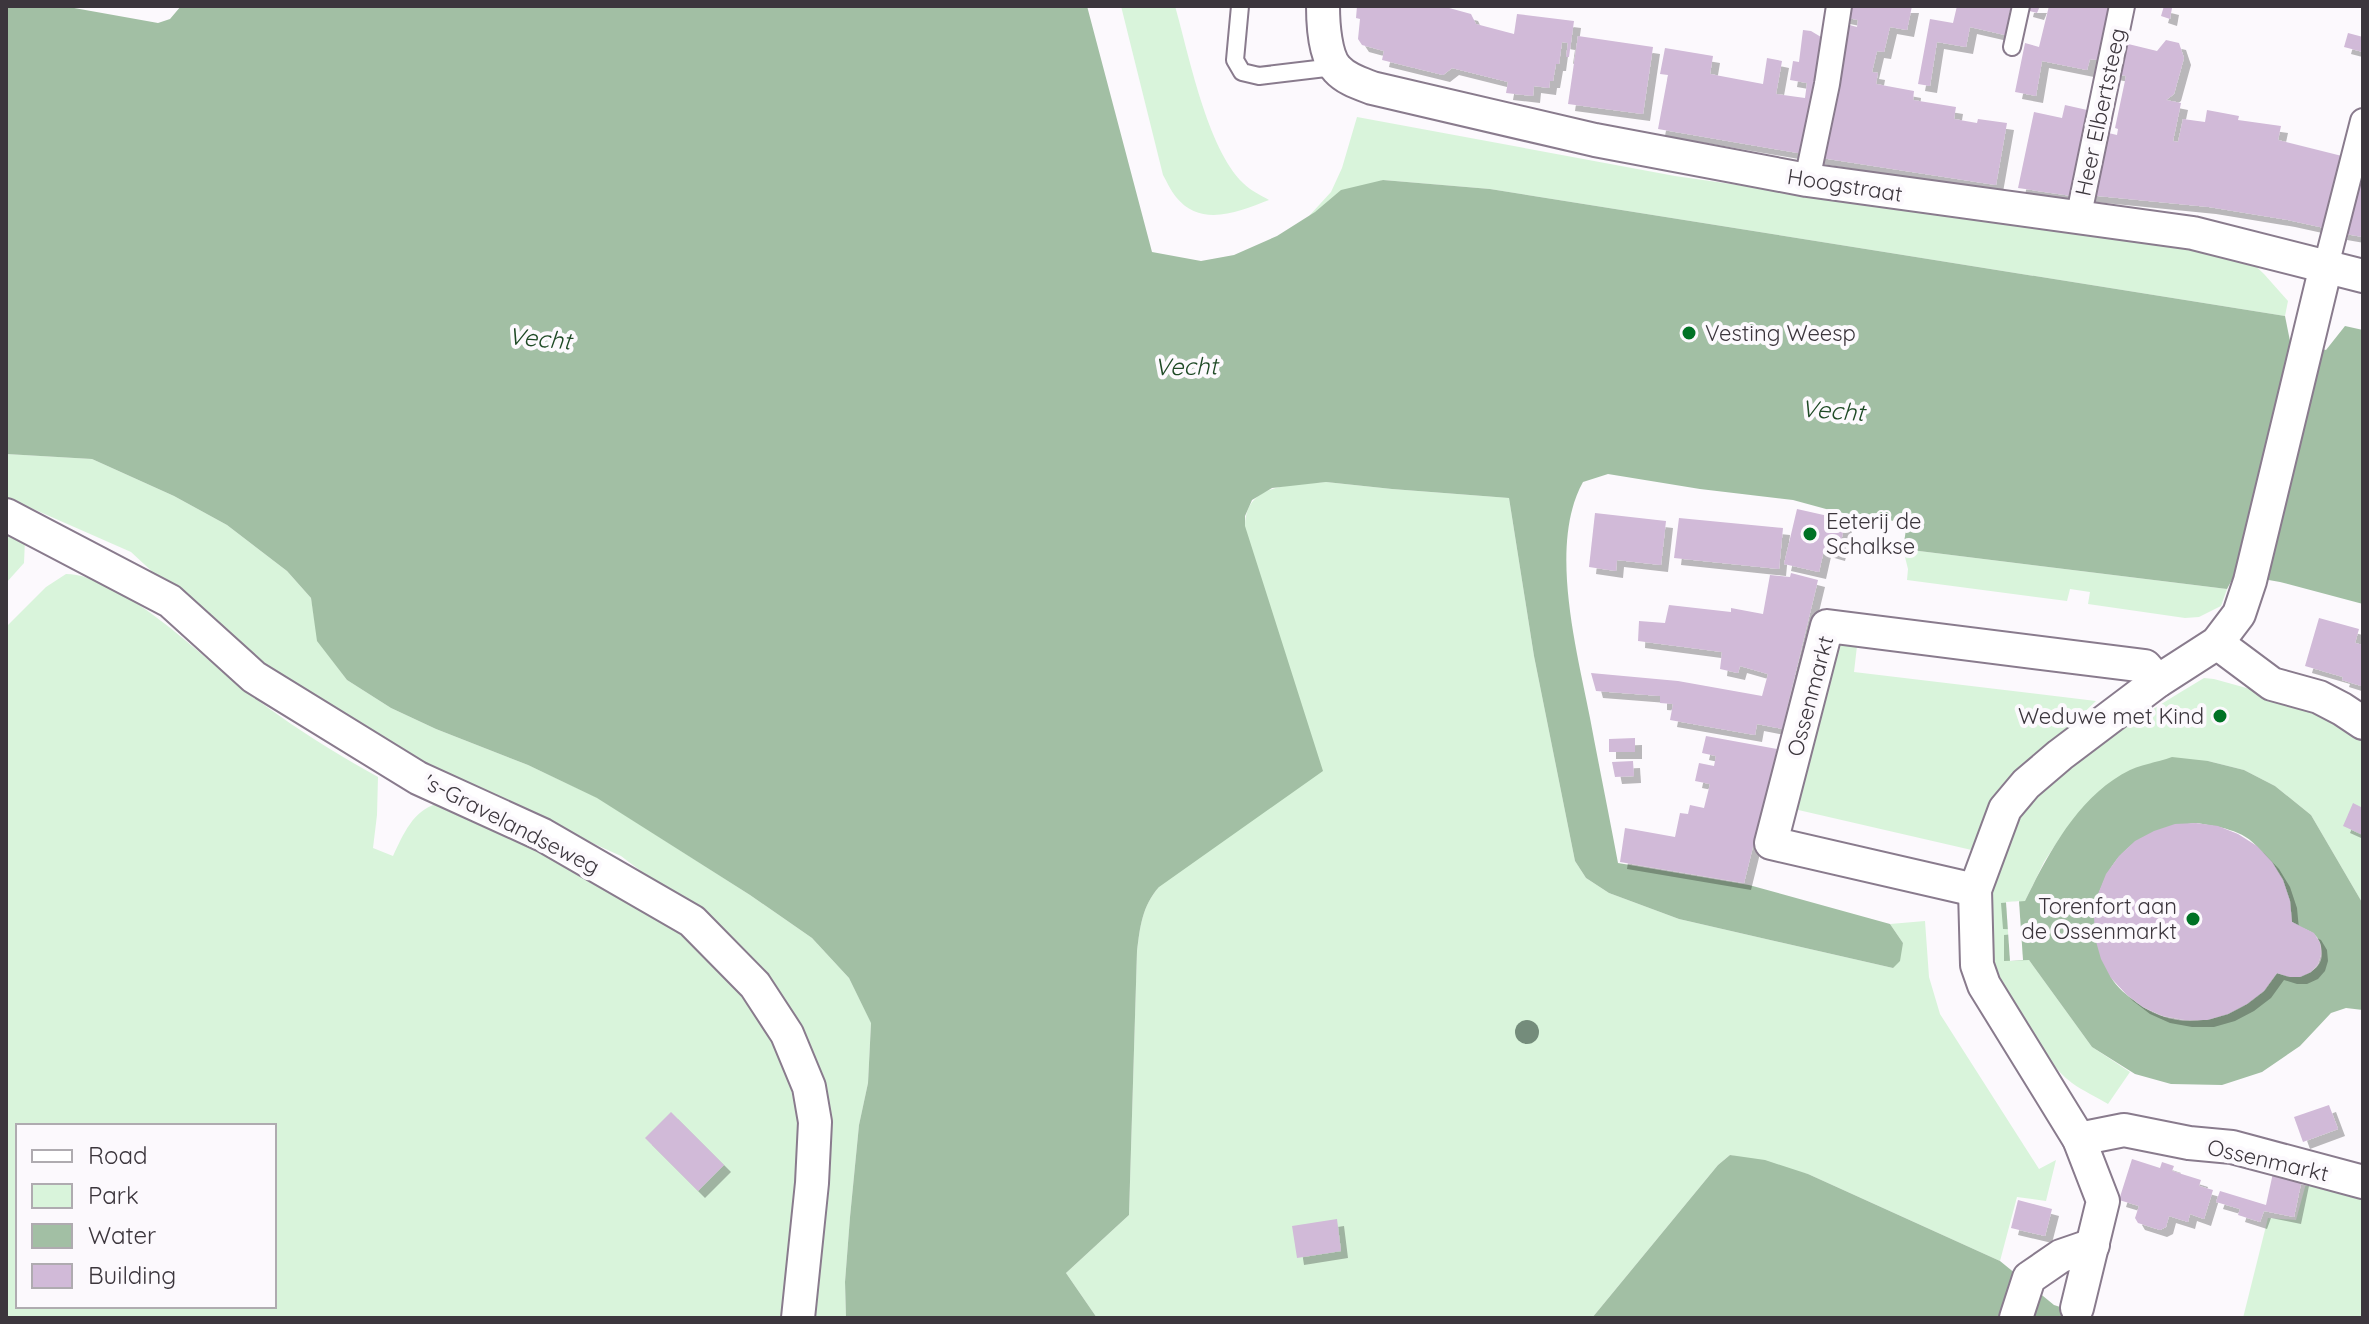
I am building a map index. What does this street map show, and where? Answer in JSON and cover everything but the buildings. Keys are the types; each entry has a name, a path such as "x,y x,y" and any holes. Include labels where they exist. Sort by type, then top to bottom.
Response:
{"street":[{"path":"1323,6 1326,41 1334,67"},
{"path":"1807,180 1839,6"},
{"name":"Heer Elbertsteeg","path":"2078,219 2122,6"},
{"name":"Hoogstraat","path":"1334,67 1349,79 1372,88 1595,140 1807,180 2193,233 2363,276"},
{"path":"2077,1308 2103,1201 2079,1139 1984,985 1977,965 1975,890 2005,809 2026,784 2158,681 2217,643 2239,614 2250,581 2363,121"},
{"name":"'s-Gravelandseweg","path":"6,515 170,601 254,677 418,778 543,835 692,921 755,985 787,1034 809,1087 815,1122 798,1318"},
{"name":"Ossenmarkt","path":"1975,890 1771,843 1827,626 2145,666 2158,681"},
{"path":"2217,643 2272,684 2319,697 2363,723"},
{"name":"Ossenmarkt","path":"2079,1139 2124,1130 2189,1143 2232,1147 2363,1182"},
{"path":"2016,1318 2029,1278 2061,1256 2093,1245"}],"lane":[{"path":"1240,6 1235,60 1242,72 1259,76 1334,67"},
{"path":"2012,47 2021,6"}],"green space":[{"path":"1121,6 1175,6 1201,100 1219,147 1243,183 1269,200 1233,212 1208,215 1186,207 1174,195 1163,175"},
{"path":"1357,117 1675,176 2246,257 2288,301 2285,316 1490,189 1383,180 1309,216 1331,192 1342,168"},
{"path":"6,454 92,459 174,496 227,525 287,571 311,598 318,641 347,680 391,708 598,798 812,938 849,978 871,1022 868,1083 859,1125 850,1217 845,1282 846,1318 812,1318 829,1123 820,1069 790,1012 658,884 621,856 406,759 284,685 131,552 6,497"},
{"path":"1326,482 1509,498 1534,656 1575,861 1586,878 1609,893 1679,919 1893,968 1903,943 1890,924 1925,921 1929,977 1940,1014 2039,1169 2056,1160 2046,1201 2017,1197 2000,1261 1808,1174 1730,1155 1718,1165 1592,1318 1097,1318 1066,1273 1129,1215 1139,934 1145,909 1159,887 1247,512 1253,501 1274,489"},
{"path":"6,531 25,540 24,563 6,583"},
{"path":"1903,549 2227,589 2221,606 2199,617 2185,618 2088,604 2090,592 2070,589 2067,601 1907,580"},
{"path":"66,574 110,587 160,620 276,714 378,777 373,848 393,856 415,818 437,804 513,835 643,906 691,941 727,974 772,1033 784,1062 798,1118 800,1154 783,1318 6,1318 6,627 46,587"},
{"path":"1837,641 1857,646 1854,672 2096,701 2028,766 1976,851 1794,809"},
{"path":"2204,678 2311,706 2363,738 2363,904 2311,815 2275,786 2244,770 2208,761 2061,836 2025,901 2029,960 2092,1047 2130,1072 2108,1104 2072,1083 2054,1065 2002,983 1992,943 1991,919 1997,870 2015,825 2043,786 2101,742"},
{"path":"2307,1180 2363,1194 2363,1318 2243,1318 2268,1218 2296,1220"}],"water":[{"name":"Vecht","path":"6,6 63,6 158,23 170,19 181,6 1087,6 1152,252 1201,261 1234,255 1277,236 1315,212 1341,190 1383,180 1490,189 2285,316 2290,341 2326,350 2345,326 2363,330 2363,604 2280,582 2235,574 2227,589 1903,549 1907,523 1837,512 1793,500 1608,474 1583,482 1573,507 1568,536 1568,598 1618,863 1749,885 1890,924 1903,943 1900,961 1893,968 1679,919 1609,893 1586,878 1575,861 1534,656 1509,498 1326,482 1272,488 1252,500 1245,516 1245,526 1323,771 1159,887 1145,909 1137,951 1129,1215 1066,1273 1097,1318 846,1318 845,1282 850,1217 859,1125 868,1083 871,1023 849,978 812,938 597,798 528,765 391,708 347,680 317,641 311,598 287,571 227,525 174,496 92,459 6,454"},
{"path":"2172,757 2208,761 2244,770 2275,786 2311,815 2363,904 2363,1010 2346,1008 2331,1013 2300,1046 2262,1072 2222,1085 2171,1084 2135,1074 2092,1047 2029,960 2004,961 2004,935 2025,933 2026,930 2003,929 2001,903 2025,901 2067,826 2095,794 2130,770","holes":["2196,823 2230,830 2246,837 2258,848 2285,912 2294,924 2318,938 2322,953 2321,961 2310,972 2294,976 2277,973 2248,1001 2231,1011 2213,1018 2175,1020 2137,1003 2113,981 2096,925 2095,906 2108,873 2127,849 2151,834"]},
{"path":"1730,1155 1765,1160 1808,1174 2000,1261 2054,1305 2094,1318 1592,1318 1718,1165"}],"pier":[{"path":"2019,901 2023,960 2010,961 2006,902"}],"place":[{"name":"Vesting Weesp","path":"1689,333"},
{"name":"Eeterij de Schalkse","path":"1810,534"},
{"name":"Weduwe met Kind","path":"2220,716"},
{"name":"Torenfort aan de Ossenmarkt","path":"2193,919"}]}
